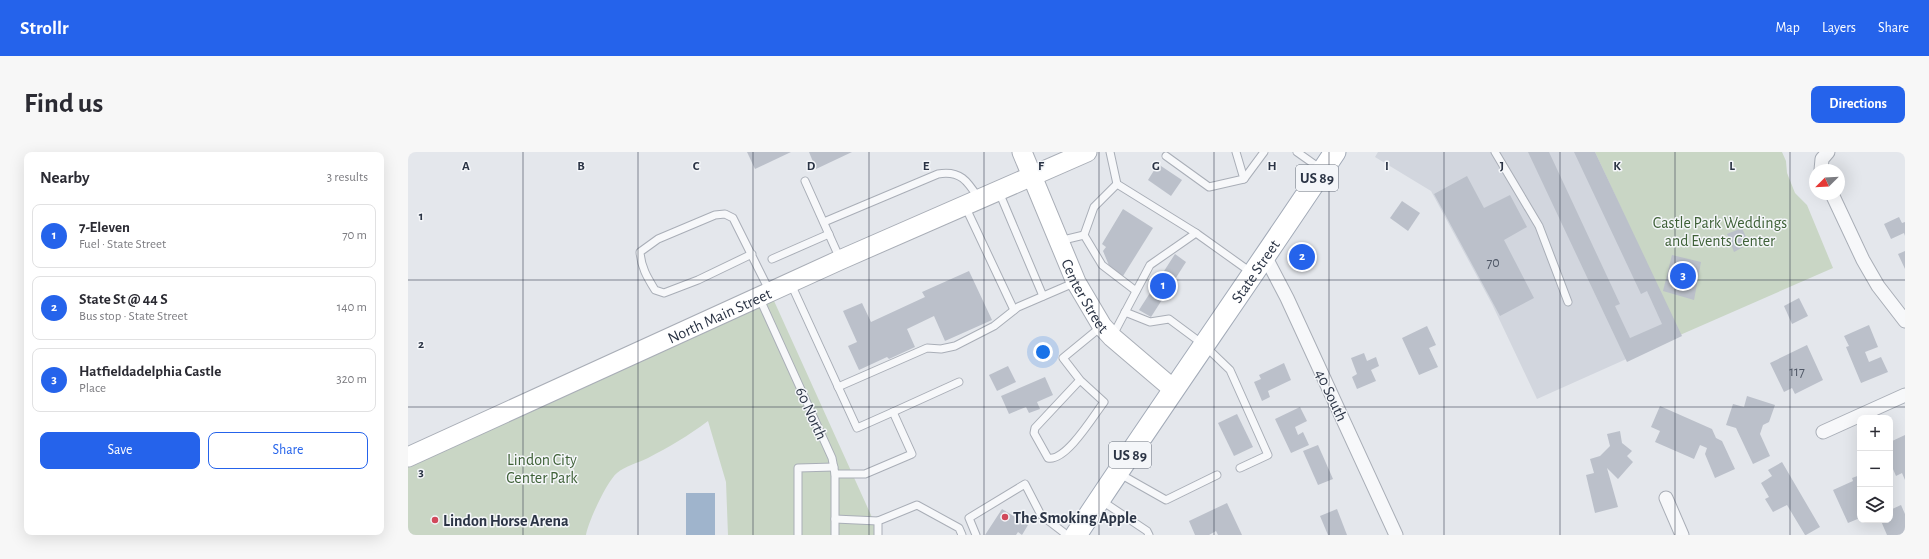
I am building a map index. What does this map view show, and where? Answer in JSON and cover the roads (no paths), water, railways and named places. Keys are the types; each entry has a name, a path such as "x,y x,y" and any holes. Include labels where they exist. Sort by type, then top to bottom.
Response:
{"main road":[{"name":"State Street","path":"1173,389 1254,274 1335,152"},
{"name":"US 89","path":"1081,528 1173,389"}],"street":[{"name":"Center Street","path":"1022,152 1076,282 1107,332 1173,389"},
{"name":"North Main Street","path":"408,457 790,282 1087,152"},
{"path":"1835,200 1863,260 1878,286 1905,321"},
{"name":"40 South","path":"1265,256 1287,298 1396,535"},
{"path":"1823,432 1905,395"},
{"path":"1666,498 1682,535"}],"lane":[{"path":"1110,152 1117,184 1196,233 1254,274"},
{"path":"1236,152 1244,179"},
{"path":"1166,156 1209,187 1244,179 1264,152"},
{"path":"1296,152 1323,170"},
{"path":"1495,152 1539,226 1568,302"},
{"path":"824,222 913,184 947,172 960,176 970,184 972,203 1014,310"},
{"path":"805,181 840,260"},
{"path":"1084,235 1094,207 1117,184"},
{"path":"998,192 1043,296"},
{"name":"60 North","path":"752,254 698,280 664,293 655,290 646,276 641,263 640,252 658,239 715,215 725,214 733,218 752,254 765,294 828,449 835,471 835,535"},
{"path":"1080,380 1035,428 1034,433 1048,458 1052,459 1064,454 1104,402 1080,380 1063,358 1107,332 1125,312 1150,265 1196,233"},
{"path":"772,259 829,234"},
{"path":"1059,241 1084,235"},
{"path":"1084,235 1102,265 1136,290"},
{"path":"790,282 857,428 959,382"},
{"path":"838,387 928,348 941,350 955,346 994,326 1014,310 1076,282"},
{"path":"1125,312 1150,322 1169,319 1204,345 1230,370 1268,455 1240,468"},
{"path":"798,535 798,468 865,474 912,454 893,412"},
{"path":"1118,473 1166,500 1217,475"},
{"path":"976,535 968,518 1025,484 1041,515 1067,535"},
{"path":"1100,500 1147,531 1150,535"},
{"path":"835,519 878,521 917,505 959,528 962,535"},
{"path":"878,521 878,535"}],"water":[{"path":"686,493 715,493 715,535 686,535"}],"place":[{"name":"State St @ 44 S","path":"1302,257"},
{"name":"Hatfieldadelphia Castle","path":"1683,276"},
{"name":"7-Eleven","path":"1163,286"},
{"name":"The Smoking Apple","path":"1005,517"},
{"name":"Lindon Horse Arena","path":"435,520"}],"park label":[{"name":"Castle Park Weddings and Events Center","path":"1720,231"},
{"name":"Lindon City Center Park","path":"542,468"}]}
